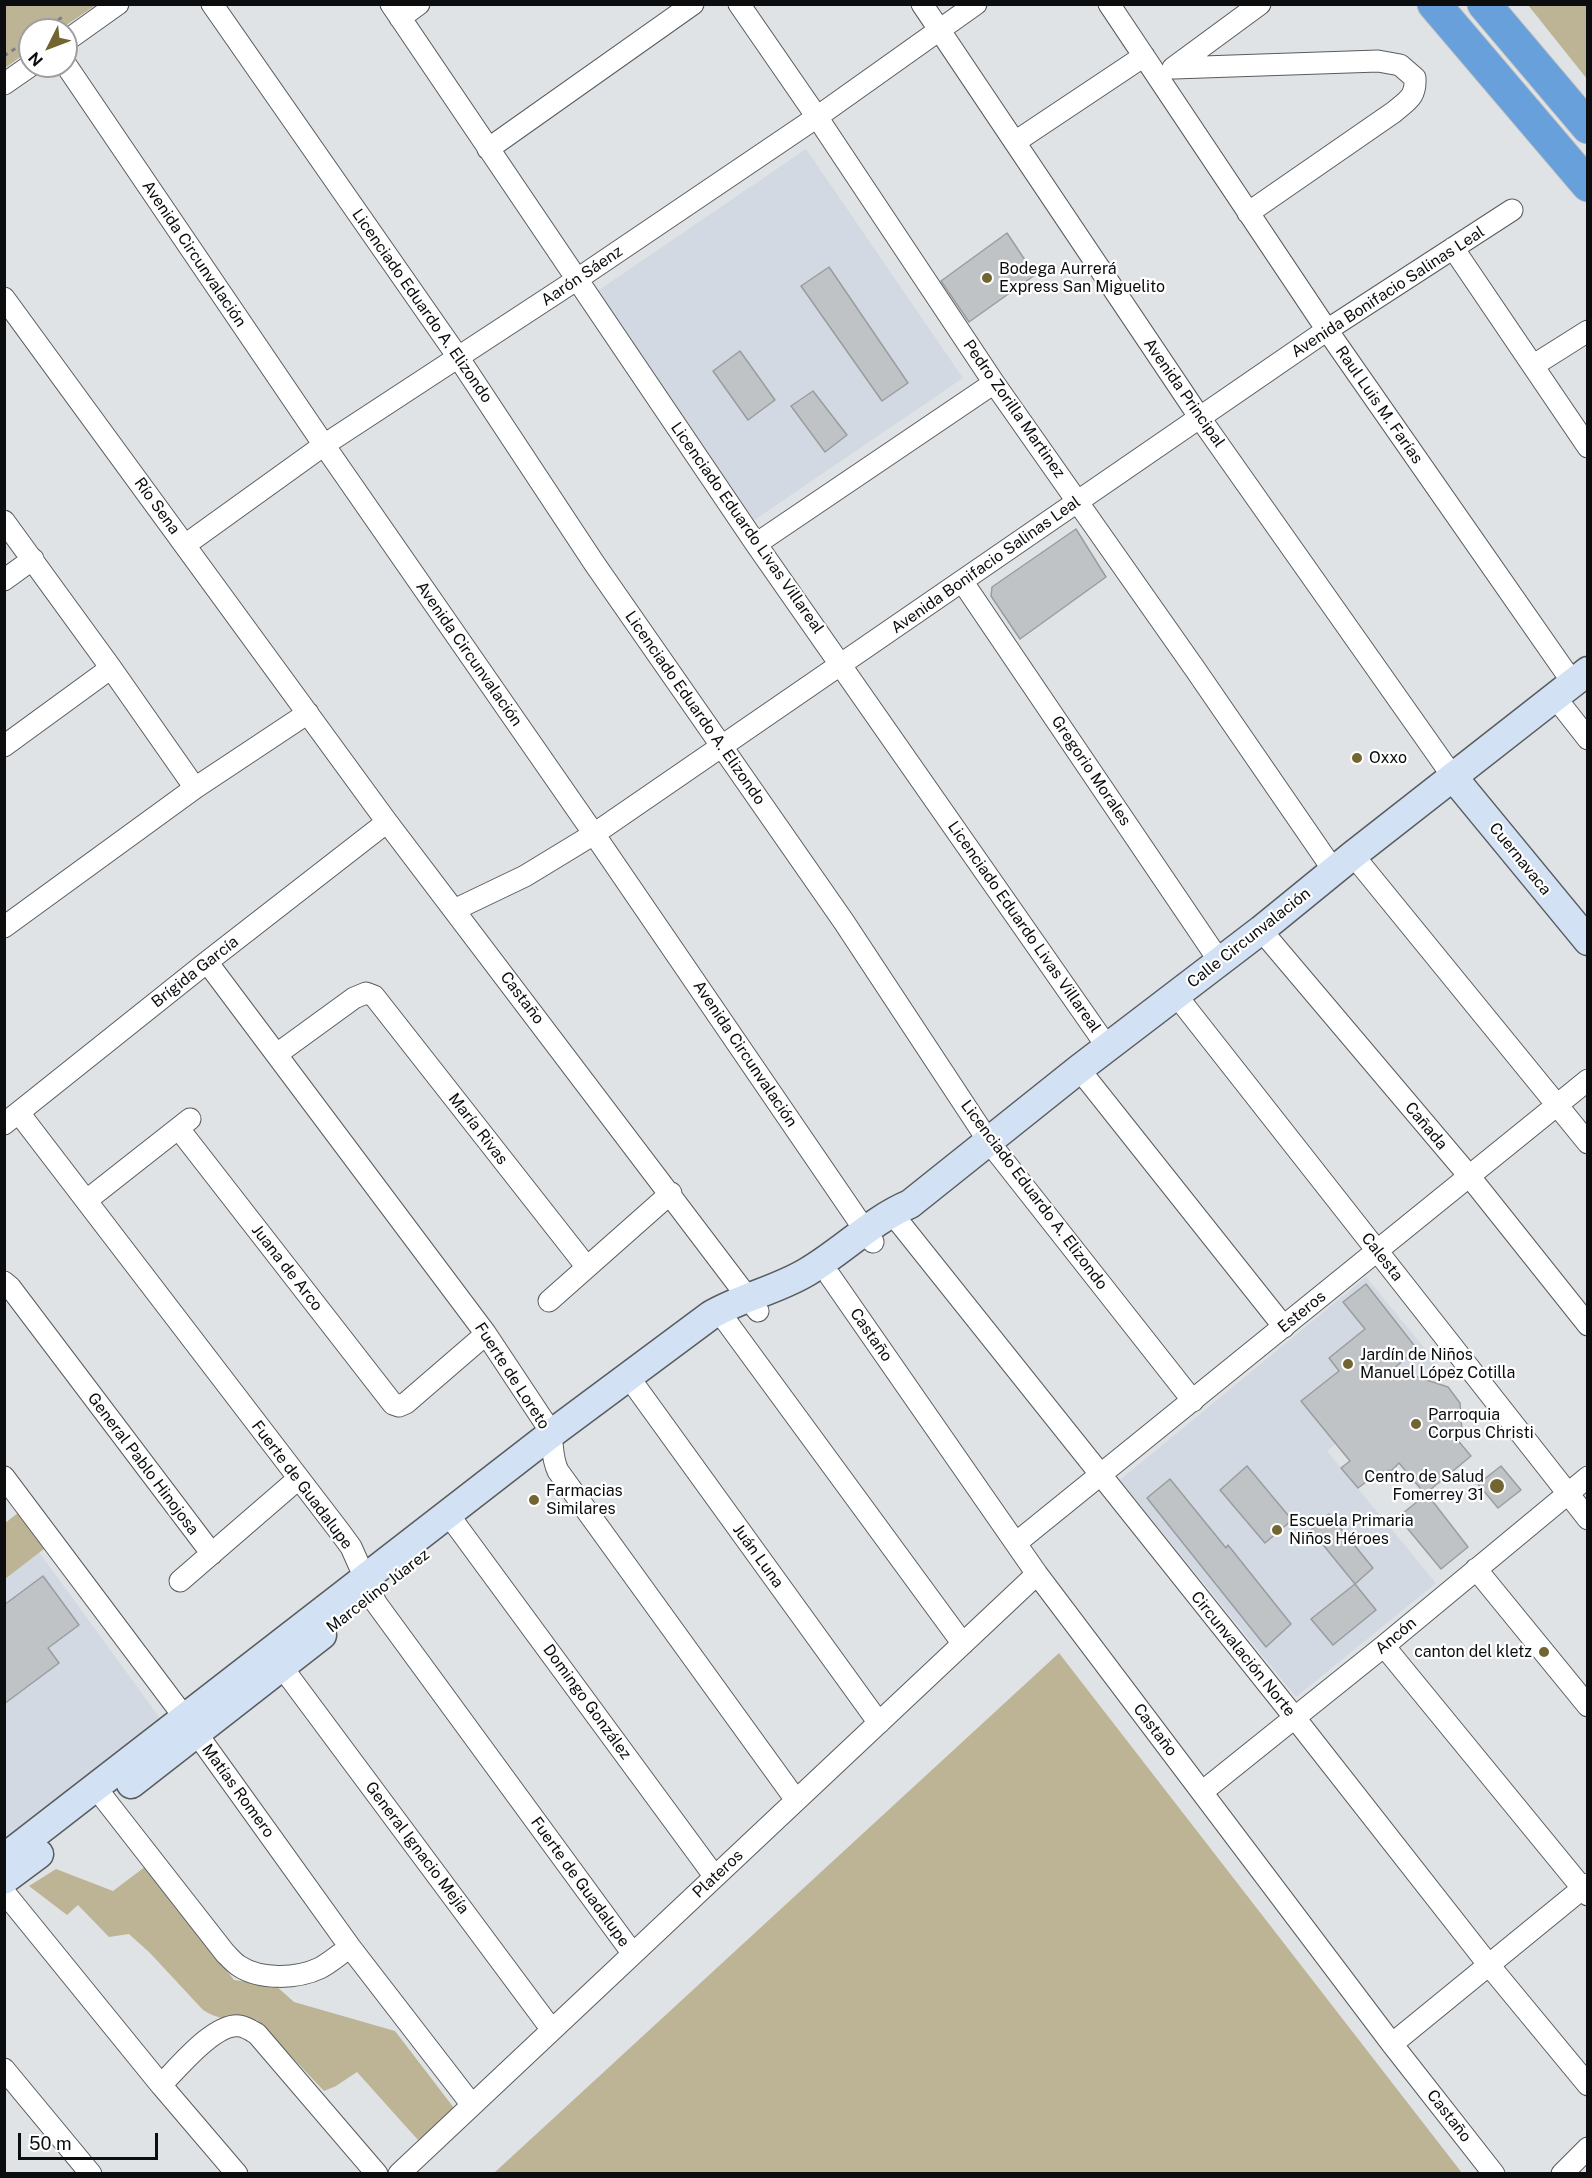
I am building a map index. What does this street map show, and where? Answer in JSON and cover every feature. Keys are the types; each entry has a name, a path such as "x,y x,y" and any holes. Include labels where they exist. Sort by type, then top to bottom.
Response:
{"highway":[{"path":"1434,4 1587,185"},
{"path":"1484,4 1587,127"}],"street":[{"path":"78,32 118,4"},
{"name":"Licenciado Eduardo A. Elizondo","path":"212,4 458,357 594,563 844,922 990,1142 1193,1401"},
{"path":"395,11 419,4"},
{"path":"488,149 693,4"},
{"name":"Pedro Zorilla Martinez","path":"739,4 994,383 1343,863 1587,1143"},
{"name":"Avenida Principal","path":"922,4 1200,418 1453,777"},
{"name":"Aarón Sáenz","path":"185,545 324,445 576,280 817,117 976,4"},
{"name":"Raul Luis M. Farías","path":"1109,4 1144,56 1166,73 1248,213 1572,684 1587,739"},
{"path":"1166,73 1260,4"},
{"name":"Licenciado Eduardo Livas Villareal","path":"395,11 756,544 1108,1048"},
{"path":"1015,142 1144,56"},
{"path":"1166,73 1378,61 1400,65 1415,78 1416,88 1411,97 1394,112 1248,213"},
{"path":"4,84 18,74"},
{"name":"Avenida Circunvalación","path":"75,78 324,445 869,1236"},
{"name":"Avenida Bonifacio Salinas Leal","path":"454,910 525,876 594,834 1327,330 1512,210"},
{"path":"1453,248 1534,365 1587,447"},
{"name":"Río Sena","path":"4,298 308,713"},
{"path":"1534,365 1587,332"},
{"path":"756,544 994,383"},
{"path":"4,520 195,788"},
{"path":"4,580 33,559"},
{"name":"Gregorio Morales","path":"962,581 1220,962"},
{"path":"4,746 111,668"},
{"name":"Calle Circunvalación","path":"753,1304 869,1236 900,1213 1079,1069 1261,930 1572,684"},
{"path":"4,927 195,788 308,713"},
{"name":"Castaño","path":"308,713 387,822 671,1193 753,1304"},
{"name":"Cuernavaca","path":"1453,777 1587,941"},
{"name":"Brígida García","path":"12,1118 387,822"},
{"name":"Cañada","path":"1261,930 1470,1177 1587,1324"},
{"name":"Fuerte de Loreto","path":"207,962 486,1334 543,1418 554,1463 564,1480 796,1800"},
{"name":"María Rivas","path":"277,1054 354,998 366,993 374,996 586,1266"},
{"name":"Calesta","path":"1176,995 1587,1519"},
{"path":"1079,1069 1284,1327"},
{"name":"Esteros","path":"1016,1543 1587,1080"},
{"name":"Fuerte de Guadalupe","path":"12,1118 87,1200 351,1547 368,1587 633,1954"},
{"name":"Juana de Arco","path":"87,1200 184,1124 393,1404 399,1406 406,1403 486,1334"},
{"path":"549,1301 671,1193"},
{"name":"Circunvalación Norte","path":"900,1213 1100,1475 1488,1964 1587,2085"},
{"name":"Calle Circunvalación","path":"753,1304 803,1292 830,1276 869,1236"},
{"name":"Castaño","path":"830,1276 1037,1574 1392,2044 1494,2174"},
{"name":"General Pablo Hinojosa","path":"4,1282 18,1297 212,1554"},
{"name":"Marcelino Júarez","path":"4,1880 101,1795 551,1444 633,1383 692,1348 724,1318 753,1304"},
{"path":"724,1318 963,1644"},
{"name":"Juán Luna","path":"633,1383 879,1723"},
{"name":"Matías Romero","path":"4,1477 190,1726 350,1947 472,2105"},
{"name":"Ancón","path":"1202,1792 1384,1646 1587,1477"},
{"path":"180,1581 298,1479"},
{"name":"Domingo González","path":"454,1521 715,1877"},
{"path":"1476,1569 1587,1706"},
{"name":"Plateros","path":"399,2174 1037,1574"},
{"path":"1384,1646 1586,1889 1488,1964 1392,2044"},
{"name":"General Ignacio Mejía","path":"276,1659 552,2030"},
{"path":"101,1795 225,1953 238,1966 266,1976 307,1973 321,1968 350,1947"},
{"name":"Marcelino Júarez","path":"4,1858 101,1795"},
{"path":"4,1892 161,2085 237,2174"},
{"path":"161,2085 209,2038 232,2026 240,2026 257,2034 378,2174"},
{"path":"4,2069 91,2174"},
{"path":"1562,2174 1587,2148"}],"path":[{"path":"61,18 71,11"},
{"path":"4,56 18,47"}],"shaded area":[{"path":"5,4 96,5 77,18 18,18 18,59 5,68"},
{"path":"1528,5 1587,5 1587,79"},
{"path":"806,149 963,378 753,521 596,292"},
{"name":"Escuela Primaria Niños Héroes","path":"1366,1277 1436,1362 1327,1451 1436,1583 1296,1697 1120,1480"},
{"path":"27,1506 53,1542 5,1579 5,1523"},
{"path":"39,1552 162,1721 5,1839 5,1578"},
{"path":"1059,1653 1462,2173 494,2173"},
{"path":"146,1866 234,1980 275,1985 294,2002 395,2031 454,2108 418,2140 357,2072 324,2091 257,2020 236,2020 209,2014 129,1934 109,1937 78,1905 67,1915 29,1886 56,1869 113,1891"}],"building":[{"name":"Bodega Aurrerá Express San Miguelito","path":"1007,233 1035,275 969,322 941,281"},
{"path":"829,267 908,383 882,401 801,286"},
{"path":"740,351 775,400 748,420 713,371"},
{"path":"813,391 847,435 825,452 791,406"},
{"path":"1076,529 1106,577 1020,639 991,596 992,587"},
{"path":"1366,1284 1417,1349 1393,1369 1448,1387 1460,1403 1462,1431 1455,1437 1471,1456 1425,1494 1399,1463 1390,1472 1389,1470 1373,1482 1370,1479 1358,1488 1341,1468 1350,1461 1301,1401 1339,1371 1329,1358 1365,1329 1343,1302"},
{"path":"1247,1466 1292,1520 1265,1543 1220,1490"},
{"path":"1501,1466 1521,1490 1498,1508 1478,1484"},
{"path":"1170,1479 1226,1548 1228,1545 1291,1624 1266,1647 1147,1498"},
{"path":"1427,1494 1468,1547 1441,1569 1398,1517"},
{"path":"1329,1514 1373,1568 1355,1584 1311,1530"},
{"path":"43,1576 79,1625 48,1648 59,1663 4,1704 4,1605"},
{"path":"1355,1584 1376,1610 1333,1645 1311,1619"}],"place":[{"name":"Bodega Aurrerá Express San Miguelito","path":"987,278"},
{"name":"Oxxo","path":"1357,758"},
{"name":"Jardín de Niños Manuel López Cotilla","path":"1348,1364"},
{"name":"Parroquia Corpus Christi","path":"1416,1424"},
{"name":"Centro de Salud Fomerrey 31","path":"1497,1486"},
{"name":"Farmacias Similares","path":"534,1500"},
{"name":"Escuela Primaria Niños Héroes","path":"1277,1530"},
{"name":"canton del kletz","path":"1544,1652"}]}
